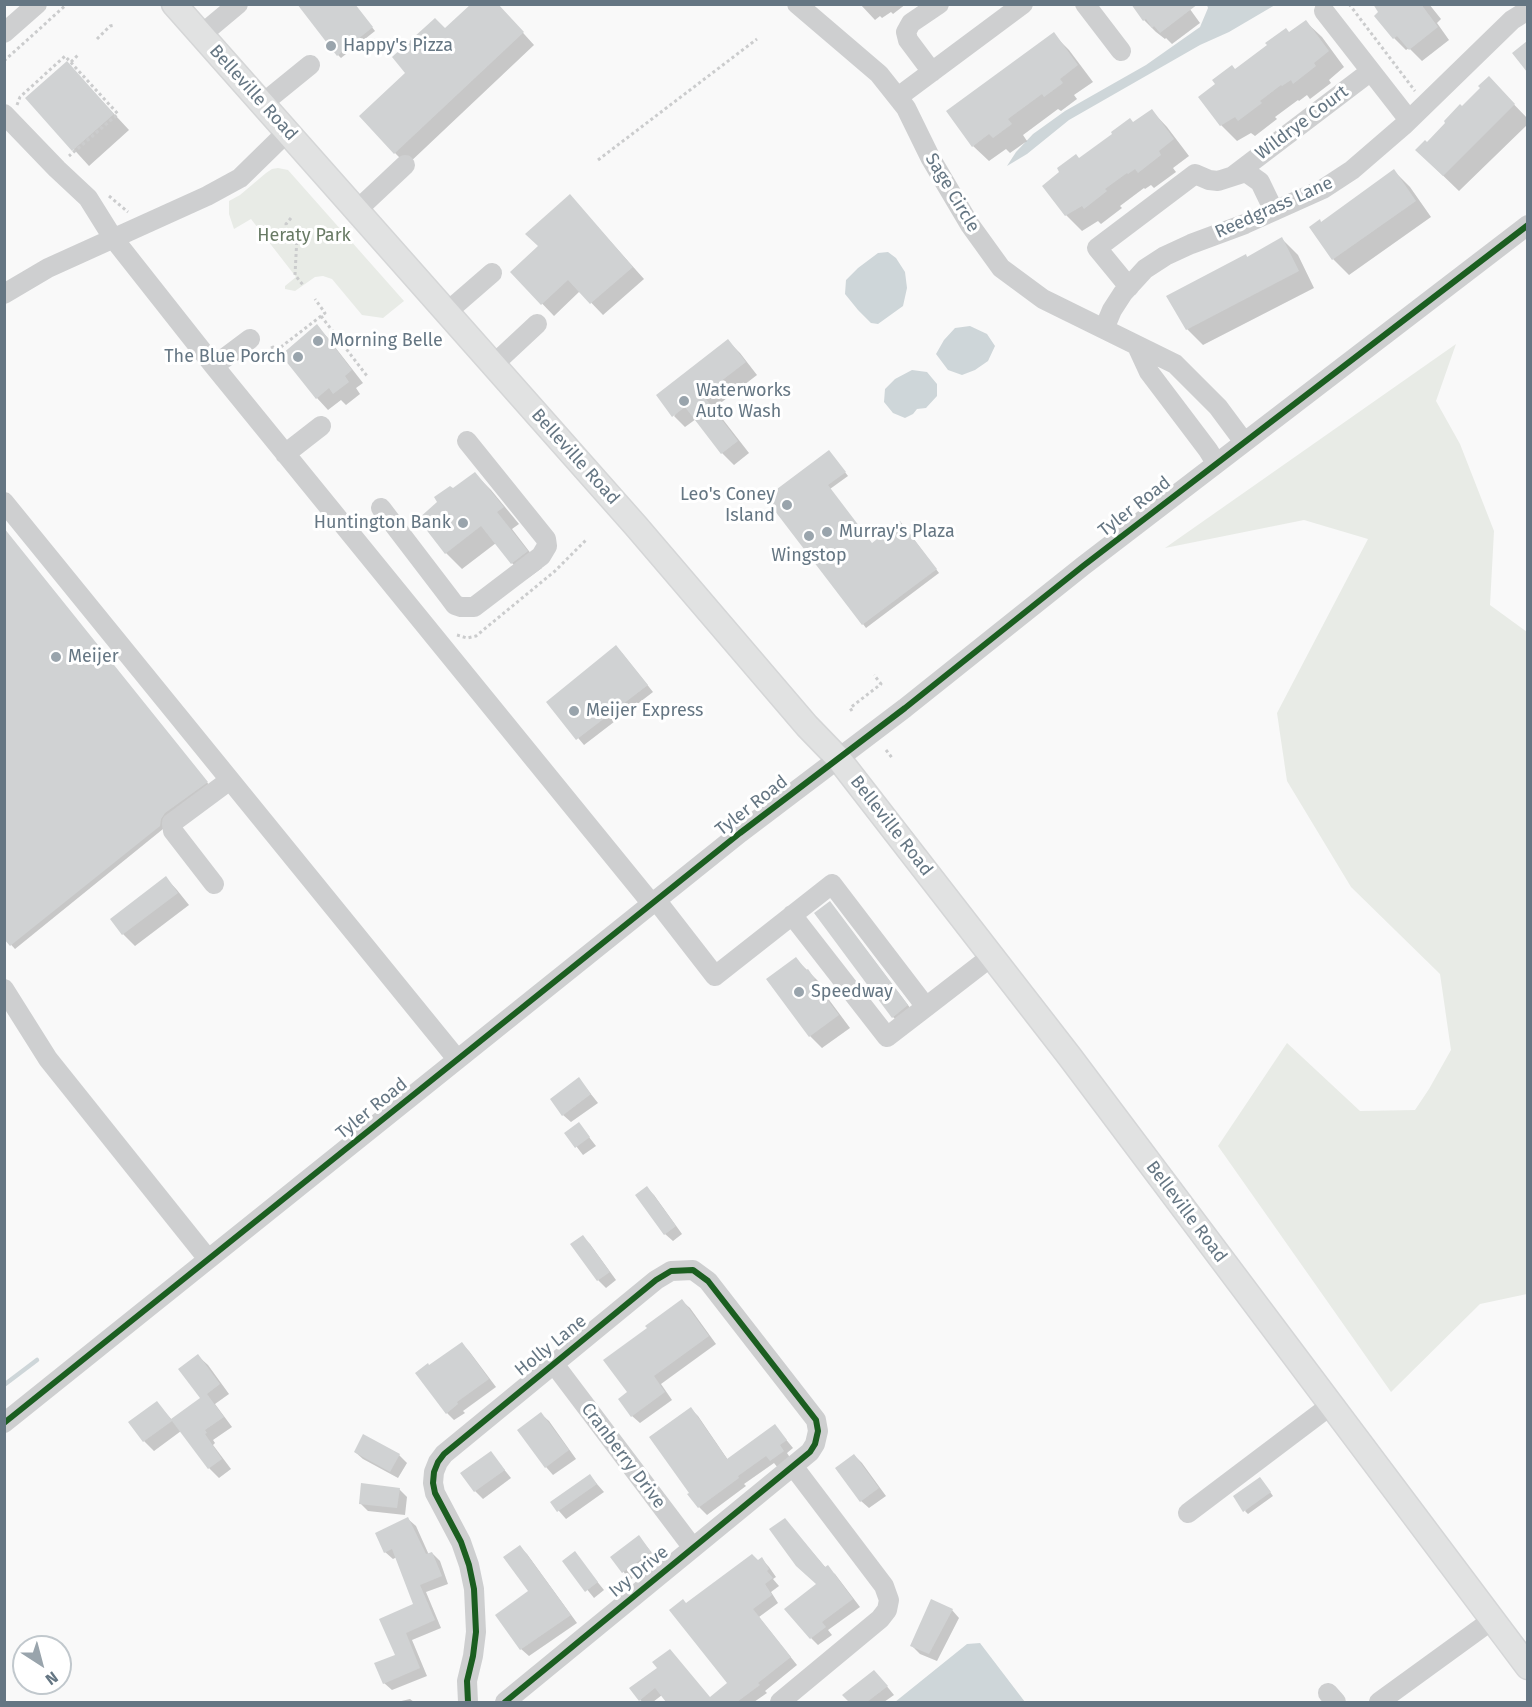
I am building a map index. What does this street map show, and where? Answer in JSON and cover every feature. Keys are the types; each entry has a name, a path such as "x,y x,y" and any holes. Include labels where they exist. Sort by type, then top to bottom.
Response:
{"main road":[{"name":"Belleville Road","path":"174,4 691,588 807,726 838,758 1070,1057 1527,1667"}],"street":[{"path":"4,33 37,4"},
{"path":"201,35 238,4"},
{"name":"Sage Circle","path":"797,4 879,74 898,97 969,225 1001,268 1043,299 1175,364 1218,407 1244,442"},
{"path":"932,72 908,40 906,32 911,23 939,4"},
{"path":"898,97 1023,4"},
{"path":"1085,4 1121,51"},
{"name":"Reedgrass Lane","path":"1104,329 1113,310 1129,287 1145,270 1165,256 1323,189 1352,170 1409,120 1512,20 1527,10"},
{"path":"1324,11 1409,120"},
{"path":"262,104 310,65"},
{"name":"Wildrye Court","path":"1233,176 1371,71"},
{"path":"11,112 57,169 88,198 113,238 285,454 716,976 832,884 926,1007"},
{"path":"4,294 48,268 207,196 240,178 287,132"},
{"path":"356,211 405,165"},
{"name":"Wildrye Court","path":"1129,287 1097,248 1195,174 1218,181 1246,172 1260,182 1274,211"},
{"name":"Tyler Road","path":"4,1423 654,902 905,708 1083,566 1527,225"},
{"path":"447,312 492,273"},
{"path":"493,365 537,324"},
{"path":"214,366 250,339"},
{"path":"1137,346 1149,372 1216,463"},
{"path":"285,454 321,426"},
{"path":"381,508 455,605 461,607 474,607 541,556 547,546 546,539 467,441"},
{"path":"4,502 457,1059"},
{"path":"214,884 173,831 172,823 230,780"},
{"path":"792,915 887,1037 992,956"},
{"path":"4,989 48,1059 208,1259"},
{"name":"Holly Lane","path":"468,1702 467,1681 476,1632 474,1589 461,1542 435,1493 434,1472 438,1462 444,1454 656,1280 671,1271 693,1270 708,1281 816,1420 818,1431 816,1444 793,1466"},
{"name":"Cranberry Drive","path":"554,1364 693,1548"},
{"path":"1188,1513 1331,1405"},
{"path":"780,1702 802,1695 880,1619 887,1610 889,1600 884,1586 793,1466"},
{"name":"Ivy Drive","path":"505,1702 793,1466"},
{"path":"1379,1702 1492,1620"}],"path":[{"path":"4,61 67,4"},
{"path":"1349,4 1415,91"},
{"path":"97,39 110,26 115,25"},
{"path":"598,160 757,39"},
{"path":"71,62 79,54"},
{"path":"11,112 20,97 65,56 118,114 63,162"},
{"path":"291,218 286,224 286,232 297,236 306,234"},
{"path":"297,236 295,275 303,285"},
{"path":"271,348 277,350 325,313 315,299"},
{"path":"321,316 368,376"},
{"path":"852,711 850,708 880,684 874,675"},
{"path":"886,750 893,759"}],"green space":[{"name":"Heraty Park","path":"278,168 288,170 404,301 383,318 362,315 332,279 323,276 315,277 295,291 285,289 285,286 296,277 251,219 234,229 229,214 229,201 240,195 266,173"},
{"path":"1456,344 1436,401 1460,444 1494,531 1490,605 1527,632 1527,1294 1480,1304 1391,1392 1218,1146 1287,1043 1360,1111 1415,1110 1451,1050 1440,974 1351,887 1287,781 1277,713 1368,539 1304,520 1165,548"}],"shaded area":[{"path":"1207,5 1275,5 1069,120 1027,154 1007,166 1016,152 1033,134 1065,111 1146,65 1200,27 1208,8"},
{"path":"888,252 896,258 905,272 907,288 903,306 878,324 871,323 845,294 846,280 878,253"},
{"path":"970,326 987,334 995,346 988,361 962,375 948,370 936,354 944,340 955,328"},
{"path":"912,370 927,372 937,384 937,396 926,408 917,409 905,418 893,413 884,402 885,389 895,379"},
{"path":"980,1643 1025,1702 895,1702 967,1644"}],"building":[{"path":"297,4 355,4 373,27 337,56"},
{"path":"471,4 498,4 524,32 394,154 359,116 405,73 392,57 435,18 445,28"},
{"path":"1131,4 1198,4 1160,33 1154,26 1152,28 1146,19 1143,21"},
{"path":"1373,4 1421,4 1438,27 1409,50 1397,36 1393,39 1374,16 1378,12"},
{"path":"1306,20 1329,51 1314,63 1316,66 1293,84 1291,80 1281,85 1238,121 1235,117 1220,126 1198,97 1215,84 1212,80 1232,65 1235,69 1286,28 1289,32"},
{"path":"1054,32 1078,65 1060,79 1063,83 1044,97 1042,94 1008,119 1012,124 993,138 989,134 972,147 946,111"},
{"path":"1527,41 1527,72 1512,53"},
{"path":"67,61 114,114 72,151 25,98"},
{"path":"1489,76 1515,104 1443,176 1415,150 1425,140 1427,142 1445,123 1444,121 1480,88 1478,86"},
{"path":"1152,109 1174,139 1159,151 1161,155 1138,173 1135,169 1127,173 1105,189 1107,191 1084,209 1082,206 1065,216 1042,186 1059,172 1057,168 1076,154 1079,158 1130,118 1133,122"},
{"path":"1394,169 1416,201 1332,260 1309,227 1320,219 1321,222"},
{"path":"570,194 633,267 590,304 568,280 541,305 510,272 538,246 525,234"},
{"path":"1282,237 1299,271 1186,330 1166,296 1246,254 1247,257"},
{"path":"317,324 352,370 345,376 349,382 333,394 329,388 316,399 281,355"},
{"name":"Waterworks Auto Wash","path":"728,339 746,362 703,395 738,441 721,454 685,407 672,417 656,395"},
{"name":"Murray's Plaza","path":"829,450 846,472 828,485 872,543 900,521 937,569 862,625 765,498"},
{"name":"Huntington Bank","path":"475,472 504,507 497,512 528,551 511,564 481,526 445,554 418,519 437,502 434,497 450,486 453,488"},
{"name":"Meijer","path":"4,528 208,782 165,813 160,826 10,946 4,939"},
{"path":"616,645 648,685 576,740 546,702"},
{"path":"166,876 178,893 122,935 110,919"},
{"path":"830,901 908,1005 892,1018 814,913"},
{"path":"796,957 806,970 808,969 815,979 813,981 839,1015 809,1037 766,979"},
{"path":"579,1077 591,1094 562,1116 550,1099"},
{"path":"579,1122 590,1137 575,1148 564,1133"},
{"path":"647,1186 676,1226 664,1235 635,1195"},
{"path":"583,1235 610,1272 597,1281 570,1244"},
{"path":"682,1299 709,1336 654,1376 665,1392 631,1417 618,1399 627,1392 603,1360"},
{"path":"462,1342 489,1379 457,1402 458,1404 446,1414 415,1373"},
{"path":"198,1354 220,1384 207,1394 224,1417 205,1430 207,1433 205,1434 222,1459 208,1469 172,1421 143,1442 128,1422 157,1401 171,1419 200,1398 178,1369"},
{"path":"691,1407 727,1459 775,1424 787,1440 780,1445 784,1451 770,1461 766,1456 698,1508 649,1437"},
{"path":"541,1412 569,1450 545,1468 517,1430"},
{"path":"363,1434 400,1454 390,1472 354,1452"},
{"path":"491,1451 505,1470 474,1492 460,1473"},
{"path":"854,1454 879,1488 860,1502 835,1468"},
{"path":"590,1474 597,1484 557,1512 550,1502"},
{"path":"1260,1477 1271,1492 1243,1512 1233,1496"},
{"path":"361,1483 400,1488 397,1508 359,1504"},
{"path":"408,1517 426,1554 432,1552 442,1576 420,1585 435,1620 406,1633 420,1668 383,1684 374,1663 395,1655 379,1619 413,1604 392,1549 384,1553 375,1533"},
{"path":"785,1518 825,1567 828,1565 853,1599 822,1622 826,1627 810,1639 784,1609 816,1584 796,1566 769,1529"},
{"path":"639,1535 651,1552 622,1573 610,1557"},
{"path":"520,1545 571,1615 520,1650 495,1615 528,1591 503,1557"},
{"path":"575,1551 598,1582 585,1592 562,1561"},
{"path":"752,1554 758,1560 762,1557 769,1569 767,1571 773,1578 765,1584 772,1595 753,1609 791,1657 737,1702 666,1702 655,1688 639,1701 629,1688 657,1668 652,1662 670,1649 710,1697 727,1683 669,1610 683,1599 686,1603"},
{"path":"931,1599 953,1609 929,1654 910,1646"},
{"path":"874,1670 888,1686 867,1702 849,1702 842,1695"}],"waterway":[{"path":"4,1385 37,1360"}],"cycle path":[{"path":"4,1423 740,833 905,708 1083,566 1528,225"},
{"path":"468,1702 467,1681 476,1632 474,1589 461,1542 435,1493 434,1472 438,1462 444,1454 656,1280 671,1271 693,1270 708,1281 816,1420 818,1431 815,1444 810,1452 505,1702"}],"place":[{"name":"Happy's Pizza","path":"331,46"},
{"name":"Morning Belle","path":"318,341"},
{"name":"The Blue Porch","path":"298,357"},
{"name":"Waterworks Auto Wash","path":"684,401"},
{"name":"Leo's Coney Island","path":"787,505"},
{"name":"Huntington Bank","path":"463,523"},
{"name":"Murray's Plaza","path":"827,532"},
{"name":"Wingstop","path":"809,536"},
{"name":"Meijer","path":"56,657"},
{"name":"Meijer Express","path":"574,711"},
{"name":"Speedway","path":"799,992"}]}
